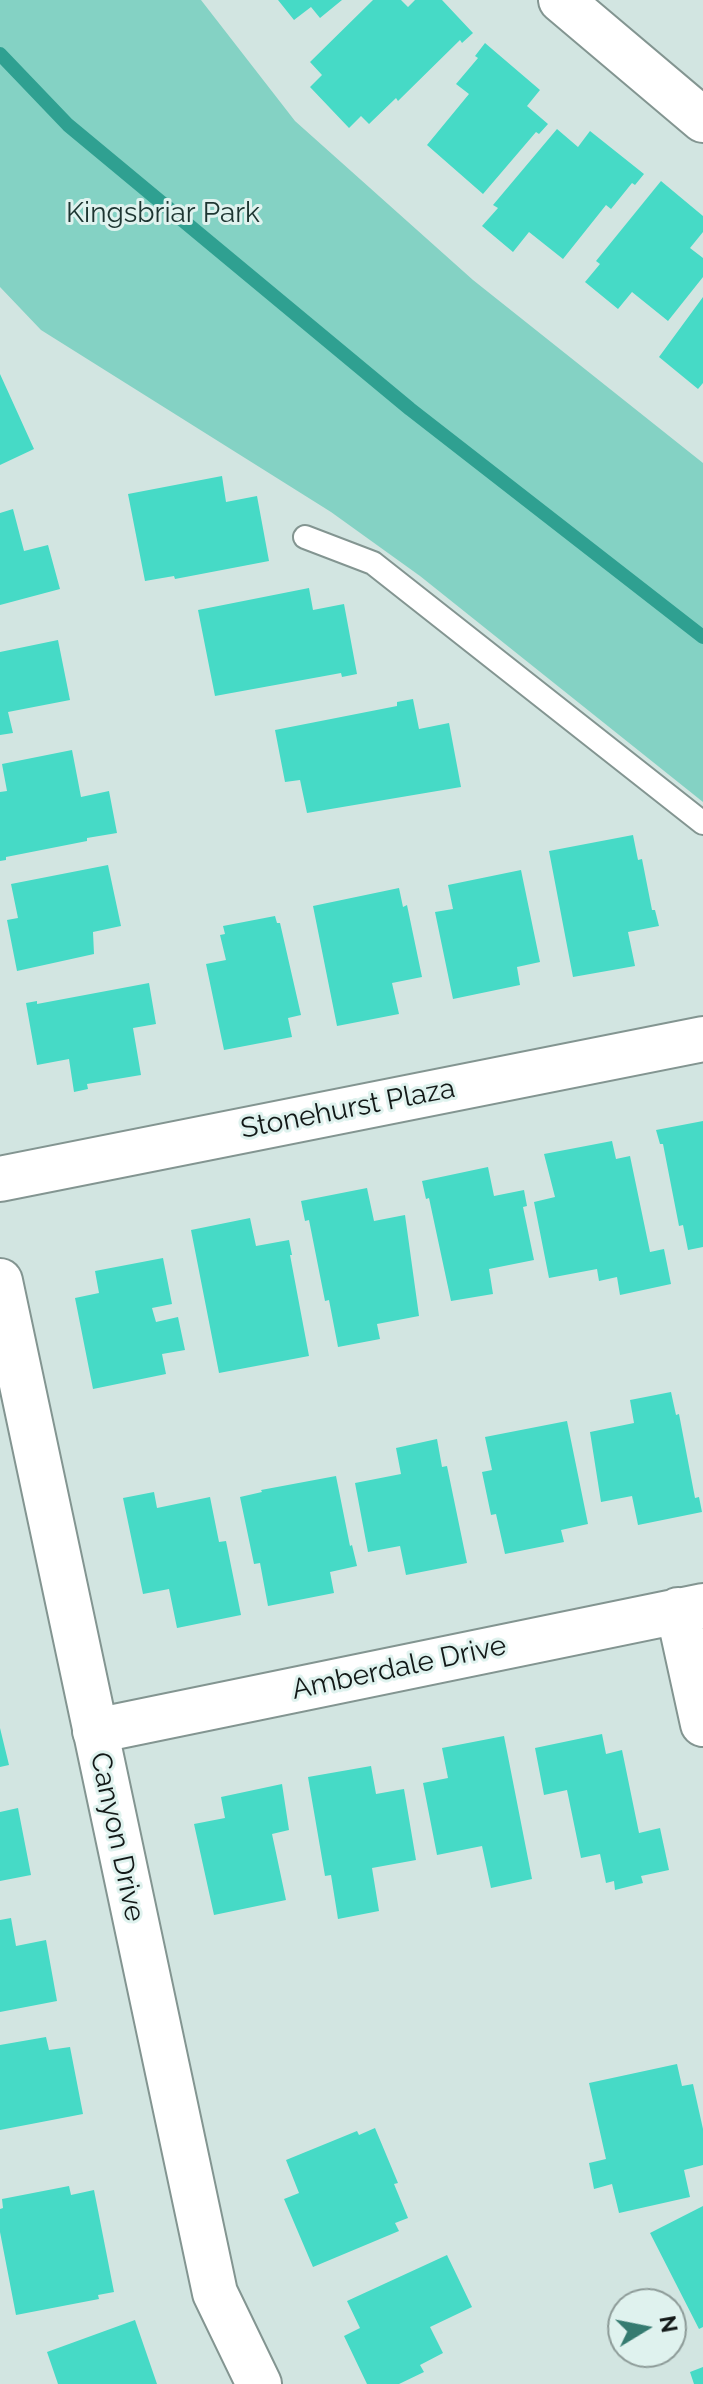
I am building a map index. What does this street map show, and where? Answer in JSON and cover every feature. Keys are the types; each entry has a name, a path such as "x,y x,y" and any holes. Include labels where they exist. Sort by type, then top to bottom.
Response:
{"street":[{"path":"561,0 703,120"},
{"name":"Stonehurst Plaza","path":"0,1179 701,1031"},
{"name":"Canyon Drive","path":"0,1281 215,2293 259,2384"},
{"path":"691,1608 703,1724"},
{"name":"Amberdale Drive","path":"95,1731 691,1608"}],"lane":[{"path":"305,537 373,563 703,823"}],"green space":[{"name":"Kingsbriar Park","path":"0,0 201,0 295,121 473,280 703,463 703,802 420,576 331,512 41,330 0,287"}],"building":[{"path":"278,0 342,0 320,18 311,7 294,20"},
{"path":"373,0 401,0 408,7 415,0 442,0 473,33 462,43 460,40 398,101 396,98 369,124 361,116 349,128 310,87 322,75 310,62"},
{"path":"485,43 540,90 527,106 548,124 539,134 536,132 483,194 427,145 469,94 456,84 478,58 475,56"},
{"path":"557,129 578,147 590,131 644,174 635,185 632,183 611,209 606,205 563,259 529,232 513,252 482,226 498,208 493,205"},
{"path":"661,181 703,216 703,232 690,248 703,258 703,277 668,321 632,292 618,309 585,282 600,264 596,261"},
{"path":"703,297 703,383 698,389 659,357"},
{"path":"0,374 34,449 0,465"},
{"path":"222,476 226,502 257,496 269,561 175,579 174,576 145,581 128,494"},
{"path":"13,509 24,551 48,545 60,589 0,605 0,513"},
{"path":"309,588 313,610 344,604 357,674 342,677 341,673 215,696 198,610"},
{"path":"58,640 70,700 8,712 13,733 0,735 0,652"},
{"path":"413,699 419,729 449,723 461,787 307,813 300,780 285,782 275,730 397,706 397,702"},
{"path":"72,750 81,797 109,791 117,833 6,857 6,860 0,861 0,792 7,791 2,764"},
{"path":"633,835 659,926 628,932 635,966 573,977 549,851"},
{"path":"108,865 121,926 93,932 94,954 17,971 7,920 18,918 11,884"},
{"path":"521,870 540,962 517,967 520,985 453,999 435,912 453,909 448,885"},
{"path":"399,888 403,907 407,905 422,977 392,983 399,1014 337,1026 313,906"},
{"path":"275,916 277,923 280,923 301,1015 288,1018 292,1037 224,1050 206,964 226,960 220,935 225,934 223,926"},
{"path":"149,983 156,1024 133,1028 141,1075 87,1084 88,1089 74,1092 69,1059 37,1065 26,1003 37,1001 37,1004"},
{"path":"703,1121 703,1247 688,1250 683,1225 679,1226 663,1144 660,1144 656,1130"},
{"path":"612,1141 616,1159 630,1156 650,1252 664,1249 671,1284 620,1295 617,1277 599,1281 597,1269 549,1278 534,1202 555,1197 544,1154"},
{"path":"488,1167 494,1196 524,1190 527,1206 523,1207 534,1260 489,1269 493,1294 451,1301 429,1198 426,1199 422,1181"},
{"path":"367,1188 374,1221 405,1215 419,1316 377,1324 380,1339 338,1347 329,1300 325,1301 309,1220 305,1221 301,1201"},
{"path":"250,1218 256,1246 289,1240 309,1356 219,1373 191,1230"},
{"path":"163,1258 172,1304 152,1308 156,1322 178,1317 185,1350 162,1354 166,1374 93,1389 75,1298 99,1293 95,1271"},
{"path":"671,1392 676,1415 679,1414 695,1498 699,1497 702,1512 638,1525 632,1496 601,1502 590,1432 634,1423 630,1400"},
{"path":"567,1421 588,1524 561,1530 564,1542 505,1554 496,1514 491,1515 482,1472 492,1470 485,1437"},
{"path":"437,1439 442,1467 447,1466 467,1563 406,1575 400,1546 368,1552 355,1483 401,1474 396,1448"},
{"path":"336,1476 357,1566 330,1572 334,1593 268,1606 260,1563 254,1564 240,1497"},
{"path":"154,1492 157,1508 210,1497 219,1542 226,1541 241,1615 177,1628 169,1589 143,1594 123,1498"},
{"path":"0,1728 9,1765 0,1767"},
{"path":"602,1734 606,1754 622,1750 639,1833 660,1828 669,1870 641,1876 643,1883 615,1890 614,1881 606,1883 600,1854 581,1858 567,1790 544,1795 535,1748"},
{"path":"504,1736 532,1879 491,1888 482,1846 437,1855 423,1783 448,1778 442,1748"},
{"path":"371,1766 376,1794 404,1789 416,1860 372,1868 379,1911 338,1919 331,1875 325,1876 308,1777"},
{"path":"282,1784 289,1830 272,1834 286,1900 214,1915 194,1824 225,1818 221,1797"},
{"path":"18,1808 31,1875 0,1881 0,1812"},
{"path":"11,1918 16,1946 46,1940 57,2001 0,2012 0,1920"},
{"path":"46,2037 49,2050 70,2047 83,2114 0,2130 0,2045"},
{"path":"677,2064 682,2086 693,2084 703,2129 703,2165 684,2170 690,2197 619,2213 612,2184 594,2189 589,2163 606,2159 589,2083"},
{"path":"375,2128 398,2183 394,2184 408,2218 395,2223 399,2231 313,2267 284,2199 299,2193 286,2160 357,2131 359,2135"},
{"path":"69,2186 71,2195 94,2190 114,2292 98,2295 99,2299 16,2315 0,2232 2,2199"},
{"path":"703,2206 703,2327 699,2329 687,2305 687,2288 678,2288 650,2233"},
{"path":"447,2255 472,2307 430,2327 443,2353 420,2365 424,2372 399,2384 367,2384 344,2336 360,2328 347,2301"},
{"path":"135,2320 157,2384 58,2384 47,2352"},
{"path":"703,2367 703,2384 694,2384 690,2372"}],"waterway":[{"path":"0,54 68,125 410,409 703,637"}]}
